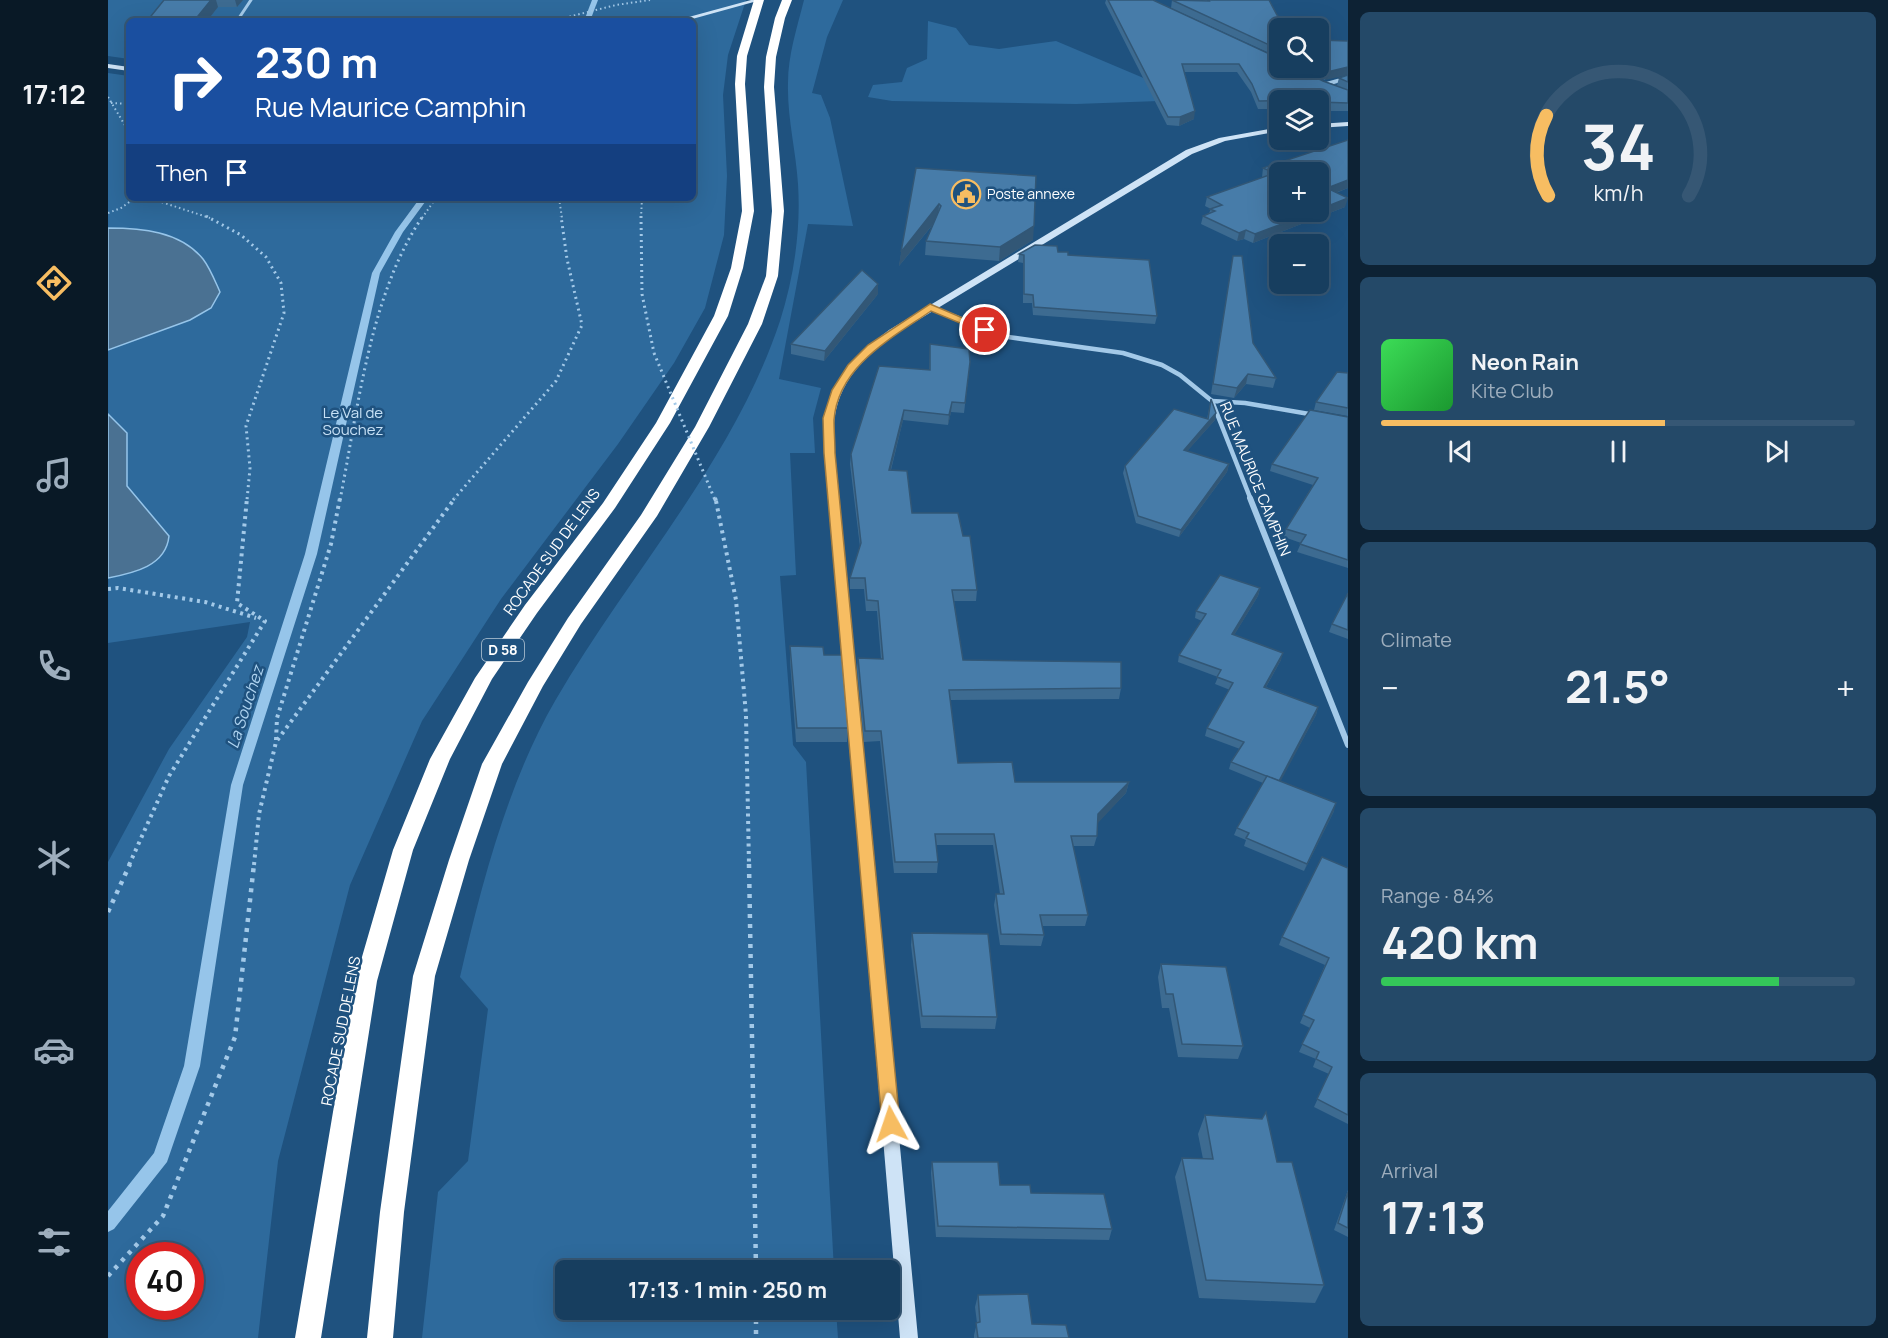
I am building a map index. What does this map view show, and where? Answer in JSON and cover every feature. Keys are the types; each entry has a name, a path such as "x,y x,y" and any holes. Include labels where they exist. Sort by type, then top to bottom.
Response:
{"highway":[{"name":"ROCADE SUD DE LENS","path":"308,1338 366,981 404,850 440,759 484,678 531,609 609,505 663,423 721,316 737,268 748,211 740,84 742,56 759,0"},
{"name":"D 58","path":"380,1338 392,1212 424,976 459,860 492,764 534,687 574,622 648,516 702,428 755,324 772,276 778,211 769,87 772,48 787,0"}],"street":[{"path":"688,18 759,0"},
{"path":"108,66 126,69"},
{"path":"1323,85 1348,78"},
{"path":"1314,80 1340,92"},
{"path":"1329,125 1348,124"},
{"path":"909,1338 831,464 829,418 837,390 851,368 871,347 930,307 1206,143 1239,134 1269,130"},
{"name":"RUE MAURICE CAMPHIN","path":"930,307 985,330 1021,340 1103,350 1144,359 1178,374 1212,401 1348,745"},
{"path":"1212,401 1245,403 1325,416"}],"lane":[{"path":"239,18 251,0"}],"path":[{"path":"616,5 622,0"},
{"path":"565,18 616,5 650,0"},
{"path":"108,97 126,127"},
{"path":"111,103 126,104"},
{"path":"108,213 131,201"},
{"path":"158,201 208,218 241,235 266,257 281,283 284,298 281,323 246,426 250,468 237,603 265,621"},
{"path":"108,1276 163,1216 235,1037 259,814 276,742 277,718 331,544 368,359 391,274 411,234 434,201"},
{"path":"276,742 462,488 556,381 582,325 567,259 559,201"},
{"path":"642,201 640,246 642,294 654,353 716,501 736,600 746,715 756,1260"},
{"path":"108,589 118,588 186,597 235,609 265,621"},
{"path":"108,912 169,776 265,621"},
{"path":"756,1320 756,1338"}],"green space":[{"name":"Le Val de Souchez","path":"108,0 746,0 728,55 723,95 727,176 724,235 705,308 674,363 618,444 501,599 422,721 350,885 278,1161 258,1338 108,1338 108,862 169,749 247,637 250,622 108,643 108,73 126,76 126,201 696,201 696,18 126,18 126,59 108,56"},
{"path":"804,0 843,0 827,37 812,93 821,95 830,118 853,226 808,224 779,379 821,388 813,418 815,453 790,453 796,575 780,576 793,745 806,762 833,1260 555,1260 555,1320 837,1320 838,1338 422,1338 438,1192 468,1161 488,1009 460,977 487,871 510,800 538,732 584,654 708,469 736,421 760,372 780,321 793,270 799,201 789,108 788,73"},
{"path":"928,21 956,28 969,45 999,49 1056,41 1153,82 1159,101 1076,104 892,101 868,97 873,85 902,82 907,68 927,59"}],"shaded area":[{"path":"108,228 159,233 183,242 194,250 206,263 220,292 211,308 190,320 108,350"},
{"path":"108,414 127,433 127,486 169,536 162,555 155,561 128,574 108,578"}],"building":[{"path":"164,0 211,0 196,18 149,18"},
{"path":"1108,0 1153,0 1269,54 1269,78 1317,78 1348,90 1348,103 1329,102 1329,90 1269,90 1269,101 1259,101 1252,84 1239,64 1182,64 1195,111 1180,117 1168,117"},
{"path":"1172,0 1269,0 1280,18 1269,18 1269,45"},
{"path":"1329,40 1348,41 1348,67 1329,72"},
{"path":"1348,75 1348,82 1339,78"},
{"path":"1348,140 1348,180 1329,187 1329,162 1281,162 1318,150 1329,150 1329,146"},
{"path":"916,168 1036,176 1034,226 1000,247 926,241 941,206 939,204 901,252"},
{"path":"1269,175 1269,222 1287,222 1255,234 1246,230 1239,233 1203,216 1215,211 1210,209 1222,205 1207,197"},
{"path":"1329,189 1348,198 1329,206"},
{"path":"1035,245 1057,246 1058,252 1068,252 1068,255 1149,260 1157,316 1034,307 1033,295 1024,294 1024,255 1019,254"},
{"path":"1233,256 1242,256 1253,343 1276,378 1248,374 1237,388 1213,384"},
{"path":"862,270 878,284 825,351 791,344"},
{"path":"930,344 969,349 970,362 965,403 952,402 949,415 904,410 889,470 907,471 912,513 958,513 963,536 970,536 977,590 952,590 963,660 1121,662 1121,688 949,690 958,763 1012,762 1015,782 1129,782 1098,814 1097,836 1071,836 1088,915 1040,915 1044,935 1001,934 996,894 1004,894 994,834 935,834 938,862 895,862 881,731 865,731 858,658 883,659 878,601 867,600 865,578 850,578 861,543 851,454 879,366 930,370"},
{"path":"1337,372 1348,373 1348,408 1316,402"},
{"path":"1211,399 1216,413 1184,450 1229,464 1181,530 1138,516 1125,466 1174,409 1208,419"},
{"path":"1310,410 1348,417 1348,560 1300,544 1306,535 1286,529 1318,478 1272,464"},
{"path":"1220,575 1260,588 1232,634 1283,653 1264,687 1318,707 1279,781 1231,762 1244,742 1207,728 1233,683 1217,677 1221,670 1179,655 1206,614 1196,611"},
{"path":"1348,593 1348,630 1332,624"},
{"path":"790,646 823,647 824,655 842,655 848,728 797,728"},
{"path":"1267,776 1336,803 1307,864 1246,838 1249,833 1237,828"},
{"path":"1322,857 1348,868 1348,1115 1317,1099 1332,1067 1316,1059 1319,1052 1302,1044 1314,1020 1303,1015 1329,958 1282,937"},
{"path":"912,933 988,934 997,1017 922,1016"},
{"path":"1161,964 1226,967 1243,1046 1182,1044 1173,994 1166,994"},
{"path":"1266,1112 1277,1162 1292,1162 1324,1285 1206,1280 1182,1158 1213,1159 1205,1115 1262,1119"},
{"path":"932,1162 998,1162 1000,1185 1030,1185 1031,1193 1104,1194 1112,1229 938,1226"},
{"path":"1348,1192 1348,1228 1338,1223"},
{"path":"1028,1294 1032,1324 1066,1325 1069,1338 978,1338 976,1323 980,1322 978,1295"}],"waterway":[{"name":"La Souchez","path":"588,18 595,0"},
{"name":"La Souchez","path":"108,1224 161,1157 192,1066 237,785 311,554 376,273 399,232 422,201"}],"place":[{"name":"Poste annexe","path":"966,194"}],"route":[{"path":"891,1124 830,453 829,418 837,390 851,368 871,347 930,307 985,330"}]}
